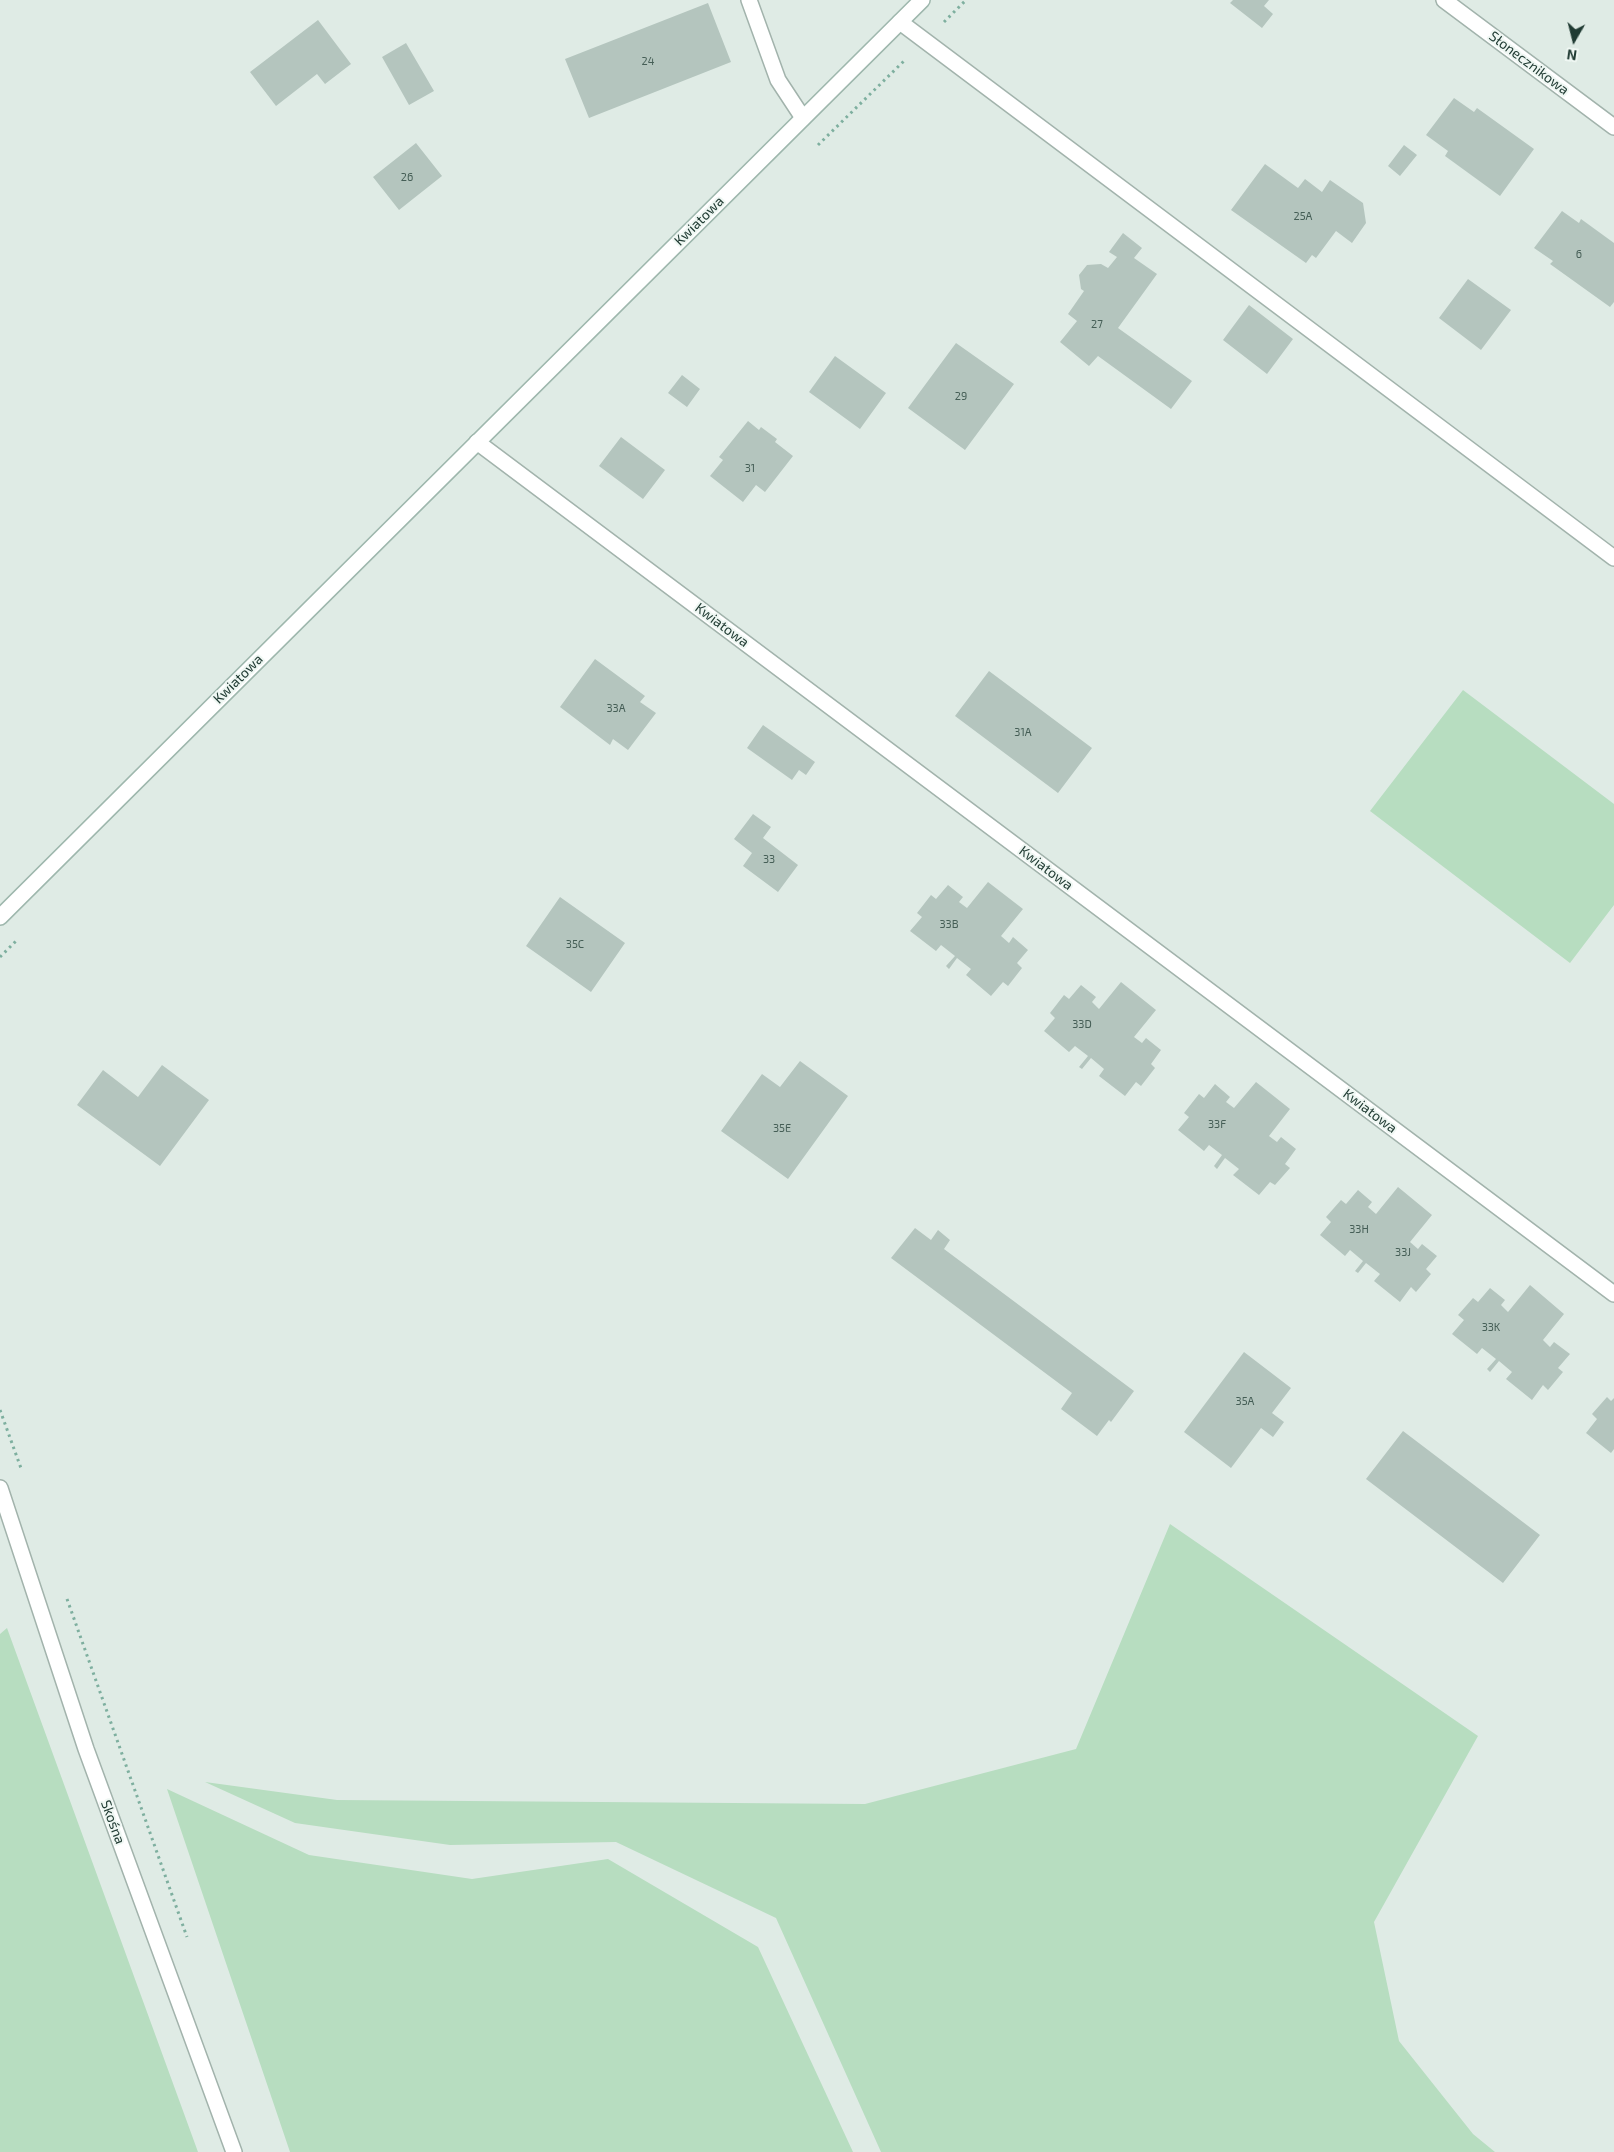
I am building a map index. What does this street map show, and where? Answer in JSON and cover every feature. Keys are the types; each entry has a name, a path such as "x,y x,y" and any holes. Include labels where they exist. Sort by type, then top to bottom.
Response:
{"street":[{"path":"749,0 778,80 803,118"},
{"name":"Kwiatowa","path":"0,917 922,0"},
{"name":"Słonecznikowa","path":"1444,0 1614,127"},
{"path":"900,22 1614,558"},
{"name":"Kwiatowa","path":"477,442 1614,1294"},
{"name":"Skośna","path":"0,1488 86,1749 234,2152"}],"path":[{"path":"0,1410 22,1473"},
{"path":"64,1590 189,1945"}],"green space":[{"path":"1463,690 1614,804 1614,905 1570,963 1370,811"},
{"path":"1170,1524 1478,1736 1374,1922 1399,2041 1473,2134 1495,2152 881,2152 776,1918 616,1842 450,1845 295,1823 205,1782 337,1800 865,1804 1076,1749"},
{"path":"7,1628 198,2152 0,2152 0,1634"},
{"path":"167,1789 309,1855 472,1879 608,1859 758,1947 853,2152 290,2152"}],"building":[{"path":"1233,0 1269,0 1264,6 1273,14 1262,28 1230,3"},
{"path":"708,3 731,62 589,118 565,59"},
{"path":"318,20 351,64 325,84 317,74 276,106 250,72"},
{"path":"406,43 434,91 409,105 382,57"},
{"path":"1454,98 1474,112 1477,108 1534,149 1500,196 1445,156 1448,151 1426,135"},
{"path":"416,143 442,176 399,210 373,177"},
{"path":"1404,145 1417,155 1400,176 1388,166"},
{"path":"1265,164 1298,188 1305,179 1322,192 1330,180 1363,203 1366,223 1352,243 1336,231 1316,258 1312,255 1306,263 1231,210"},
{"path":"1562,211 1579,223 1581,219 1614,243 1614,302 1610,307 1550,264 1553,261 1534,248"},
{"path":"1123,233 1142,248 1134,258 1157,274 1118,328 1192,381 1171,409 1098,356 1089,366 1060,342 1077,321 1068,314 1084,291 1081,289 1079,275 1087,265 1101,264 1108,268 1117,257 1109,252"},
{"path":"1468,279 1511,310 1481,350 1439,318"},
{"path":"1249,305 1293,339 1267,374 1223,340"},
{"path":"956,343 1014,384 965,450 908,408"},
{"path":"835,356 886,393 860,429 809,392"},
{"path":"682,375 700,389 687,407 668,393"},
{"path":"748,421 759,430 761,427 777,439 775,442 793,456 765,492 756,485 743,502 710,476 723,460 719,457"},
{"path":"621,437 665,470 643,499 599,466"},
{"path":"595,659 645,696 640,702 656,713 628,750 613,739 610,745 560,707"},
{"path":"989,671 1092,748 1058,793 955,716"},
{"path":"763,725 815,762 806,775 799,770 792,780 747,748"},
{"path":"753,814 771,827 763,838 798,865 778,892 743,866 752,853 734,839"},
{"path":"988,882 1023,909 1001,936 1009,943 1013,937 1028,950 1017,963 1022,968 1008,986 1003,982 991,996 966,975 971,969 957,958 949,969 946,966 955,956 941,945 936,951 910,931 922,917 917,913 931,895 936,899 948,885 963,897 959,902 967,908"},
{"path":"560,897 625,943 591,992 526,946"},
{"path":"1121,982 1156,1010 1134,1037 1142,1043 1146,1038 1161,1050 1151,1064 1155,1068 1141,1086 1136,1082 1125,1096 1099,1076 1104,1069 1091,1058 1082,1069 1079,1067 1088,1056 1075,1046 1069,1052 1044,1031 1055,1018 1050,1013 1064,995 1069,999 1081,985 1096,997 1092,1002 1099,1009"},
{"path":"800,1061 848,1096 788,1179 721,1131 762,1074 780,1087"},
{"path":"162,1065 209,1100 160,1166 77,1105 103,1070 138,1097"},
{"path":"1256,1082 1290,1109 1269,1136 1277,1142 1281,1137 1296,1149 1285,1164 1290,1168 1275,1185 1270,1182 1259,1195 1233,1175 1239,1169 1225,1158 1217,1169 1214,1166 1222,1155 1209,1145 1204,1151 1178,1130 1189,1117 1184,1113 1199,1094 1204,1098 1215,1084 1230,1097 1226,1102 1234,1108"},
{"path":"1398,1187 1432,1215 1410,1242 1418,1249 1422,1244 1437,1256 1426,1269 1431,1274 1416,1292 1411,1287 1400,1302 1374,1281 1380,1274 1366,1263 1358,1273 1355,1271 1363,1261 1350,1250 1345,1256 1320,1235 1331,1222 1326,1217 1341,1200 1346,1204 1358,1190 1372,1202 1368,1207 1376,1214"},
{"path":"915,1228 931,1240 938,1230 950,1240 944,1249 1134,1391 1111,1422 1109,1420 1097,1436 1061,1409 1072,1393 891,1258"},
{"path":"1530,1285 1564,1314 1543,1340 1550,1347 1554,1342 1570,1354 1558,1368 1563,1372 1548,1390 1543,1385 1532,1400 1506,1379 1512,1372 1499,1361 1490,1372 1487,1369 1496,1359 1482,1348 1477,1354 1452,1334 1464,1320 1458,1315 1473,1298 1478,1302 1490,1288 1505,1300 1501,1305 1508,1312"},
{"path":"1244,1352 1291,1388 1272,1413 1284,1422 1273,1437 1261,1428 1231,1468 1184,1432"},
{"path":"1607,1397 1611,1401 1614,1398 1614,1449 1611,1453 1586,1433 1597,1419 1592,1414"},
{"path":"1403,1431 1540,1535 1503,1583 1366,1479"}]}
